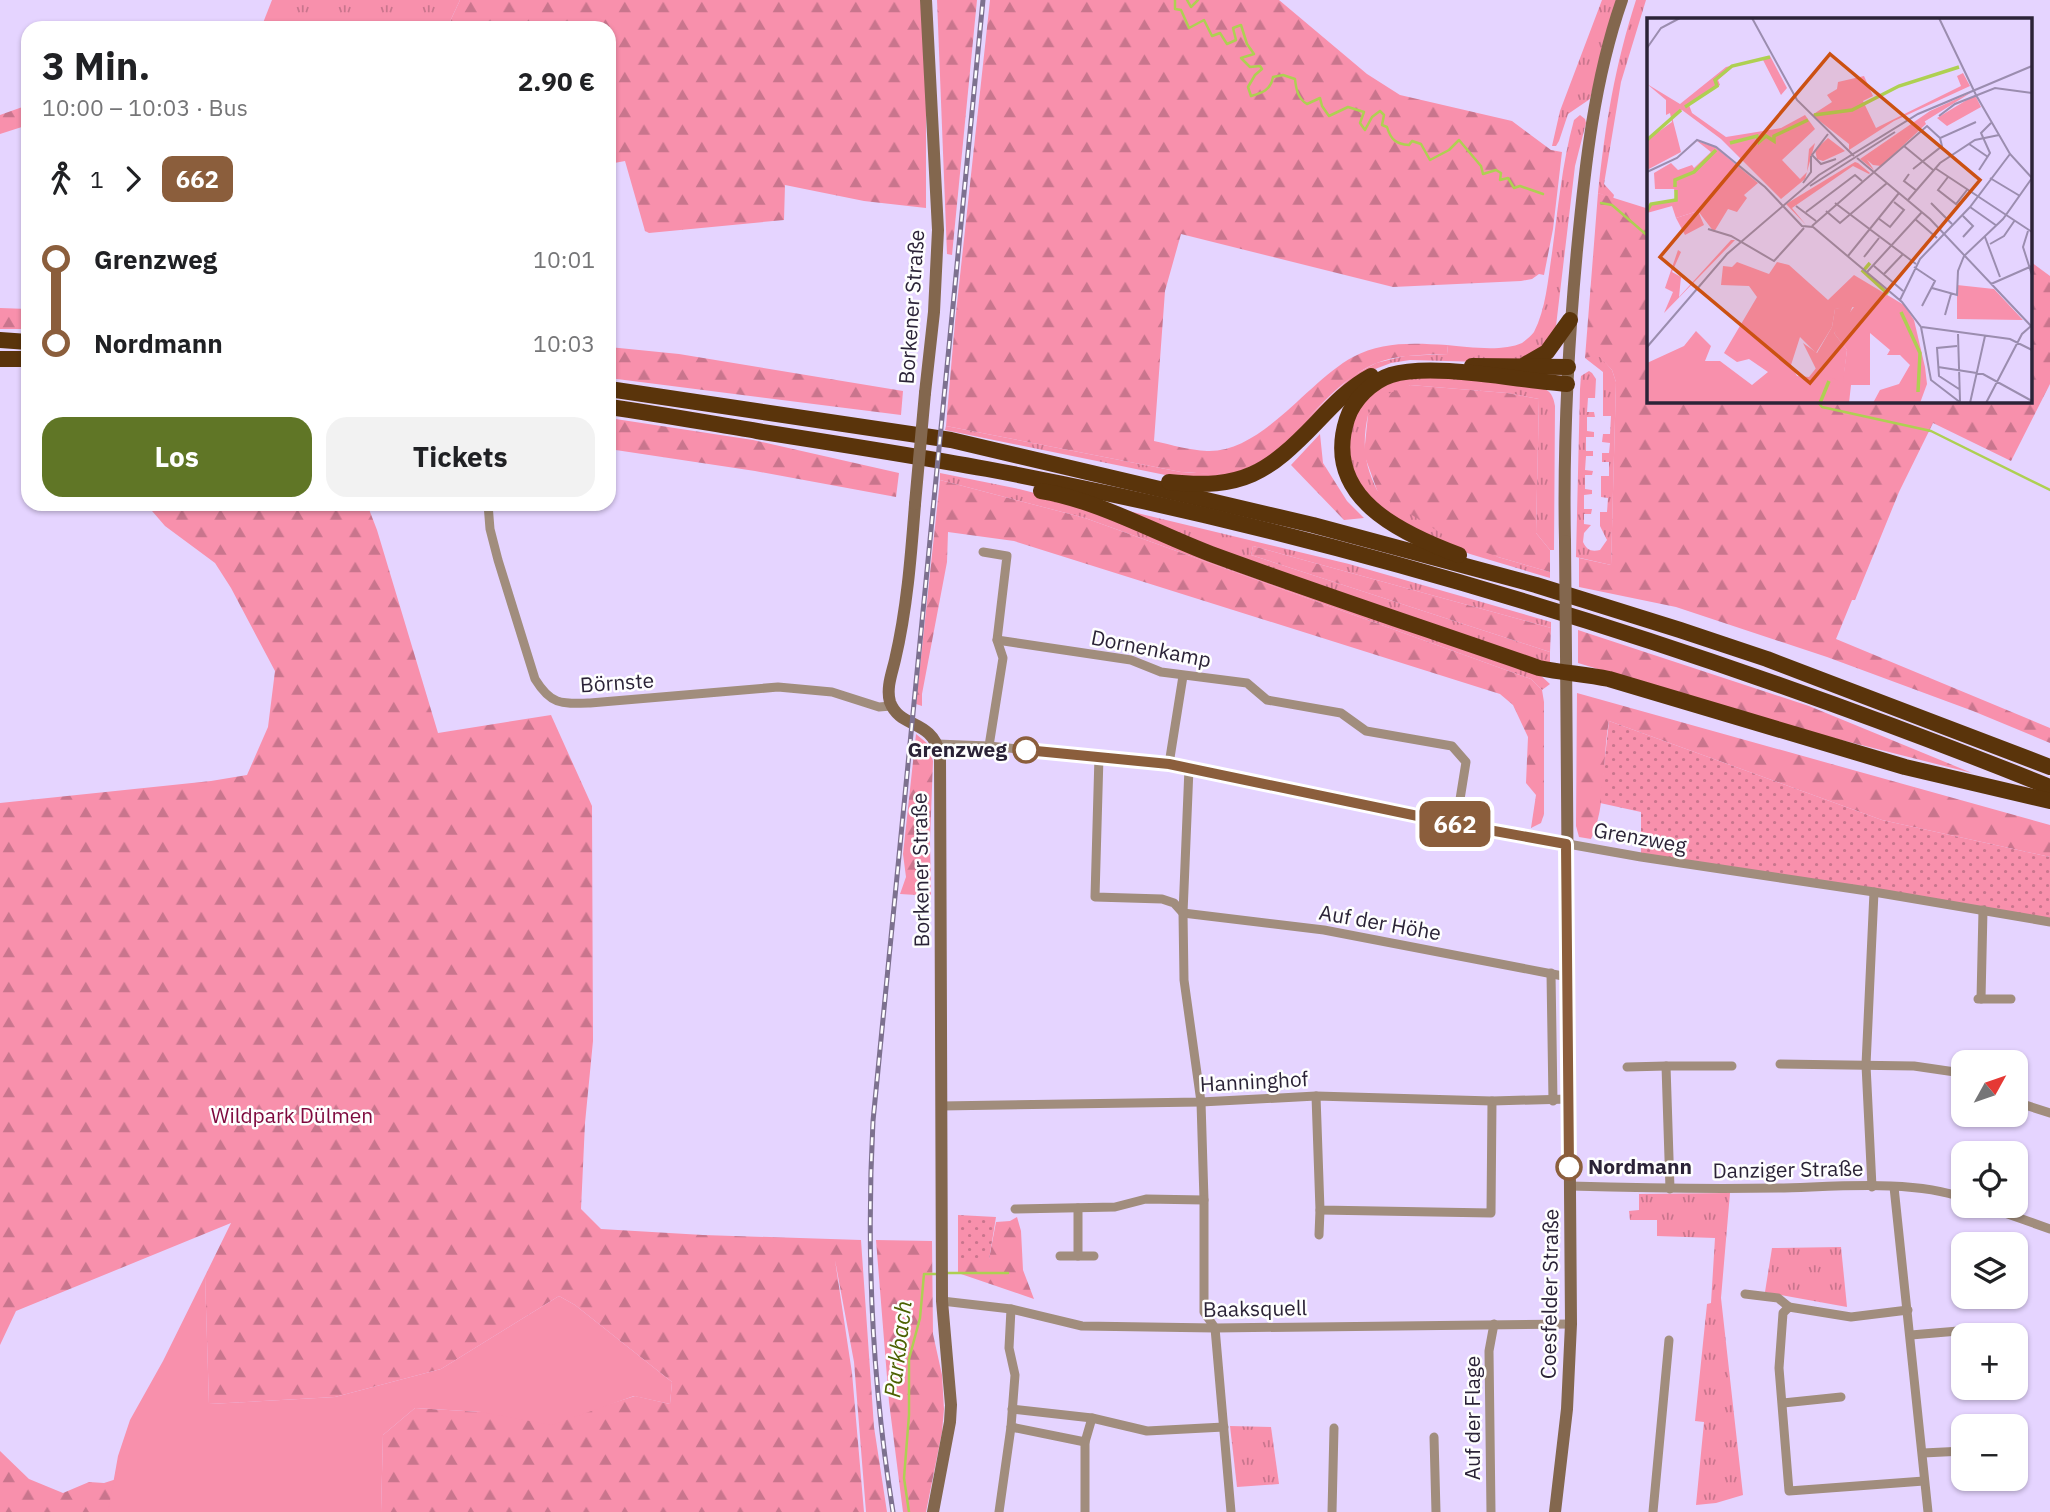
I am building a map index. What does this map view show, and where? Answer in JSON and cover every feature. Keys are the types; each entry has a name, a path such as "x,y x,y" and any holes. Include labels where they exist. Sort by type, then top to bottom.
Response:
{"highway":[{"path":"1525,365 1547,352 1570,320"},
{"path":"0,341 21,341"},
{"path":"0,359 21,359"},
{"path":"1106,476 1187,484 1224,484 1260,472 1290,450 1340,398 1368,377 1387,369 1412,365 1567,367"},
{"path":"1536,585 1445,550 1378,515 1364,502 1345,472 1341,456 1342,438 1347,416 1360,397 1388,376 1410,371 1440,372 1567,384"},
{"path":"616,390 951,440 1299,522 1536,585 1767,659 2050,767"},
{"path":"616,408 988,469 1274,534 1485,591 1642,638 1793,689 2050,787"},
{"path":"988,469 1032,489 1090,505 1260,572 1539,668 1609,679 1905,767 2050,801"}],"street":[{"name":"Borkener Straße","path":"891,706 888,688 902,624 934,312 938,230 926,0"},
{"name":"Coesfelder Straße","path":"1555,1512 1567,1409 1571,1325 1563,472 1567,367 1582,198 1594,108 1612,30 1622,0"},
{"name":"Börnste","path":"489,511 498,560 535,679 546,696 564,704 590,703 778,687 832,692 879,707 891,706"},
{"path":"983,552 1007,556 997,640 1003,658 989,746"},
{"name":"Dornenkamp","path":"997,640 1131,660 1161,672 1183,676 1247,683 1267,700 1341,713 1366,731 1452,746 1466,762 1456,824"},
{"path":"1169,764 1183,676"},
{"path":"891,706 900,716 933,736 937,744"},
{"name":"Borkener Straße","path":"933,1512 951,1413 952,1393 942,1301 940,768 937,744"},
{"name":"Grenzweg","path":"937,744 989,746 1169,764 1456,824 1566,844 2050,922"},
{"name":"Auf der Höhe","path":"1099,756 1095,897 1162,900 1174,903 1183,913 1324,930 1568,977"},
{"path":"1189,768 1183,913 1184,980 1200,1102 1204,1200 1204,1312 1215,1328 1231,1512"},
{"path":"1872,1186 1866,1065 1874,892"},
{"path":"1983,910 1979,999 2011,999"},
{"path":"1551,974 1553,1101"},
{"path":"1780,1064 1914,1066 1951,1071"},
{"path":"1666,1066 1670,1189"},
{"path":"1627,1067 1732,1066"},
{"path":"1316,1096 1319,1235"},
{"name":"Hanninghof","path":"941,1106 1200,1102 1316,1096 1492,1101 1569,1099"},
{"path":"1320,1210 1491,1213 1492,1101"},
{"path":"2028,1106 2050,1113"},
{"name":"Danziger Straße","path":"1570,1186 1670,1189 1872,1186 1951,1193"},
{"path":"1894,1187 1928,1512"},
{"path":"1015,1209 1115,1207 1146,1199 1204,1200"},
{"path":"1078,1208 1078,1256"},
{"path":"2019,1218 2050,1229"},
{"path":"1060,1256 1094,1256"},
{"path":"1745,1294 1778,1297 1789,1307 1851,1317 1908,1310"},
{"name":"Baaksquell","path":"942,1301 1011,1309 1082,1326 1215,1328 1571,1325"},
{"path":"1789,1307 1783,1313 1779,1368 1789,1491 1924,1481"},
{"path":"999,1512 1015,1375 1009,1348 1011,1309"},
{"name":"Auf der Flage","path":"1491,1512 1489,1351 1494,1324"},
{"path":"1911,1335 1951,1332"},
{"path":"1653,1512 1668,1340"},
{"path":"1783,1403 1841,1396"},
{"path":"1012,1409 1092,1418 1147,1431 1224,1427"},
{"path":"1085,1512 1085,1442 1092,1418"},
{"path":"1011,1427 1085,1442"},
{"path":"1332,1512 1334,1428"},
{"path":"1434,1437 1436,1512"},
{"path":"1923,1453 1951,1452"}],"green space":[{"path":"272,0 460,0 450,21 264,21"},
{"path":"460,0 921,0 926,95 926,208 864,201 785,185 784,220 649,233 645,231 625,161 616,163 616,21 450,21"},
{"path":"937,0 977,0 952,255 947,254"},
{"path":"990,0 1279,0 1367,74 1400,95 1512,121 1551,150 1562,152 1553,229 1544,275 1539,274 1532,279 1521,281 1393,287 1181,234 1165,291 1154,441 1207,451 1227,449 1247,441 1266,428 1336,368 1364,352 1398,344 1422,344 1447,345 1448,354 1401,357 1374,364 1335,391 1263,458 1242,468 1218,474 1181,472 946,426"},
{"path":"1602,0 1616,0 1590,99 1568,114 1559,141 1556,146 1552,146 1560,111"},
{"path":"1636,0 1646,0 1621,82 1604,184 1614,195 1613,199 1598,193 1617,72"},
{"path":"21,108 21,127 0,134 0,115"},
{"path":"1580,115 1586,123 1575,166 1556,326 1551,338 1528,359 1482,362 1410,360 1391,363 1370,371 1274,456 1224,478 1185,479 945,430 946,426 1181,472 1219,474 1282,442 1352,376 1376,363 1405,356 1448,354 1447,345 1495,348 1522,343 1534,332 1544,304 1566,153 1574,120"},
{"path":"1598,193 1647,208 1647,402 2032,402 2032,263 2050,276 2050,384 2011,461 1933,423 1899,492 1855,600 1852,600 1836,639 2050,728 2050,743 1973,711 1827,657 1676,607 1579,587 1579,558 1611,565 1616,382 1612,370 1598,355 1585,358"},
{"path":"0,308 21,309 21,329 0,329"},
{"path":"616,348 679,354 903,391 901,415 616,379"},
{"path":"1598,354 1612,370 1616,382 1611,565 1576,557 1580,389 1581,376 1589,371 1596,379 1595,398 1588,398 1587,412 1594,412 1595,417 1587,417 1587,431 1594,432 1594,437 1586,437 1586,451 1593,451 1593,456 1586,456 1585,470 1593,471 1592,475 1585,475 1585,489 1592,490 1592,494 1584,495 1584,509 1592,509 1591,514 1584,514 1584,524 1591,525 1584,533 1583,542 1590,550 1597,551 1607,540 1600,526 1600,512 1607,512 1608,498 1601,497 1601,476 1609,476 1609,462 1602,462 1602,453 1609,453 1610,443 1602,442 1603,434 1610,434 1611,416 1603,416 1603,372 1585,358"},
{"path":"1411,374 1524,384 1539,387 1551,394 1555,406 1554,550 1550,550 1536,533 1539,399 1507,393 1410,385 1368,415 1365,435 1367,462 1377,490 1498,557 1550,572 1550,578 1470,554 1429,538 1374,506 1348,465 1351,417 1369,392"},
{"path":"1410,385 1507,393 1539,399 1536,533 1550,550 1550,572 1452,540 1391,502 1377,490 1364,454 1368,415 1374,404 1385,395"},
{"path":"616,419 753,440 899,473 896,497 755,471 616,450"},
{"path":"1320,434 1323,463 1347,501 1364,518 1344,520 1291,465"},
{"path":"940,473 1070,502 1539,674 1550,684 1542,690 1531,679 1085,518 940,480"},
{"path":"940,480 1085,518 1531,679 1542,690 1544,702 1544,814 1541,823 1531,828 1536,795 1526,783 1528,737 1513,705 1500,694 1014,541 948,532 947,562 922,706 916,704"},
{"path":"1112,507 1349,564 1551,622 1551,628 1253,546 1251,555 1550,652 1550,662 1543,662 1215,552"},
{"name":"Wildpark Dülmen","path":"152,511 370,511 438,733 551,715 592,806 593,1041 585,1123 581,1209 601,1229 861,1240 874,1427 887,1512 866,1512 854,1362 835,1260 852,1373 864,1512 381,1512 383,1435 415,1408 481,1412 603,1406 635,1396 670,1404 672,1382 575,1305 559,1296 441,1369 335,1397 209,1404 205,1276 231,1223 16,1311 0,1345 0,803 247,775 268,727 275,671 215,563 165,526"},
{"path":"1253,546 1551,628 1550,652 1251,555"},
{"path":"1578,630 1809,706 1972,773 1790,727 1578,663"},
{"path":"1577,693 2050,825 2050,857 1882,820 1609,721 1600,812 1591,839 1579,837 1576,826"},
{"path":"1609,721 1882,820 2050,857 2050,922 1641,857 1641,812 1600,803"},
{"path":"916,734 928,744 933,761 930,840 916,849 915,857 921,872 916,895 900,894 906,877 903,854"},
{"path":"930,840 931,895 916,895 921,877 914,852 921,844"},
{"path":"1730,1193 1721,1298 1743,1495 1716,1503 1696,1505 1704,1422 1695,1421 1707,1304 1711,1303 1715,1238 1657,1236 1657,1220 1630,1220 1629,1211 1639,1210 1639,1194"},
{"path":"958,1215 996,1217 989,1260 958,1259"},
{"path":"1017,1217 1021,1231 1023,1270 1034,1299 958,1273 958,1259 989,1259 996,1222 1010,1221"},
{"path":"876,1240 932,1241 933,1334 942,1375 944,1409 926,1512 903,1512 889,1402"},
{"path":"1841,1247 1847,1307 1765,1292 1772,1248"},
{"path":"205,1276 209,1404 335,1397 441,1369 559,1296 575,1305 672,1382 670,1404 634,1396 552,1425 481,1412 415,1408 383,1435 381,1512 108,1512 118,1456 130,1420"},
{"path":"1230,1426 1271,1427 1279,1484 1237,1487"},
{"path":"0,1451 29,1479 63,1493 89,1482 104,1483 126,1476 138,1512 0,1512"}],"waterway":[{"path":"1175,0 1175,9 1181,10 1189,28 1204,20 1212,36 1220,33 1227,44 1236,40 1233,28 1241,25 1247,44 1254,54 1241,58 1250,67 1260,66 1262,69 1248,87 1251,96 1268,88 1273,77 1283,75 1295,79 1301,99 1307,104 1320,98 1329,116 1348,107 1364,112 1360,123 1365,130 1372,117 1380,111 1384,115 1382,125 1387,127 1397,142 1409,145 1412,141 1421,144 1430,160 1449,150 1459,140 1481,166 1483,174 1496,170 1501,173 1500,180 1508,178 1514,188 1520,186 1543,194"},
{"path":"1187,0 1191,7 1198,0"},
{"path":"1601,203 1612,205 1647,235"},
{"path":"1818,402 1822,407 1931,431 2050,490"},
{"name":"Parkbach","path":"945,1273 1008,1273"},
{"name":"Parkbach","path":"909,1512 904,1478 909,1415 909,1359 920,1318 924,1274 938,1274"}],"railway":[{"path":"893,1512 880,1415 872,1317 870,1220 873,1121 983,0"}],"bus line":[{"name":"662","path":"1026,750 1169,764 1456,824 1566,844 1569,1167"}],"place":[{"name":"Grenzweg","path":"1026,750"},
{"name":"Nordmann","path":"1569,1167"}]}
